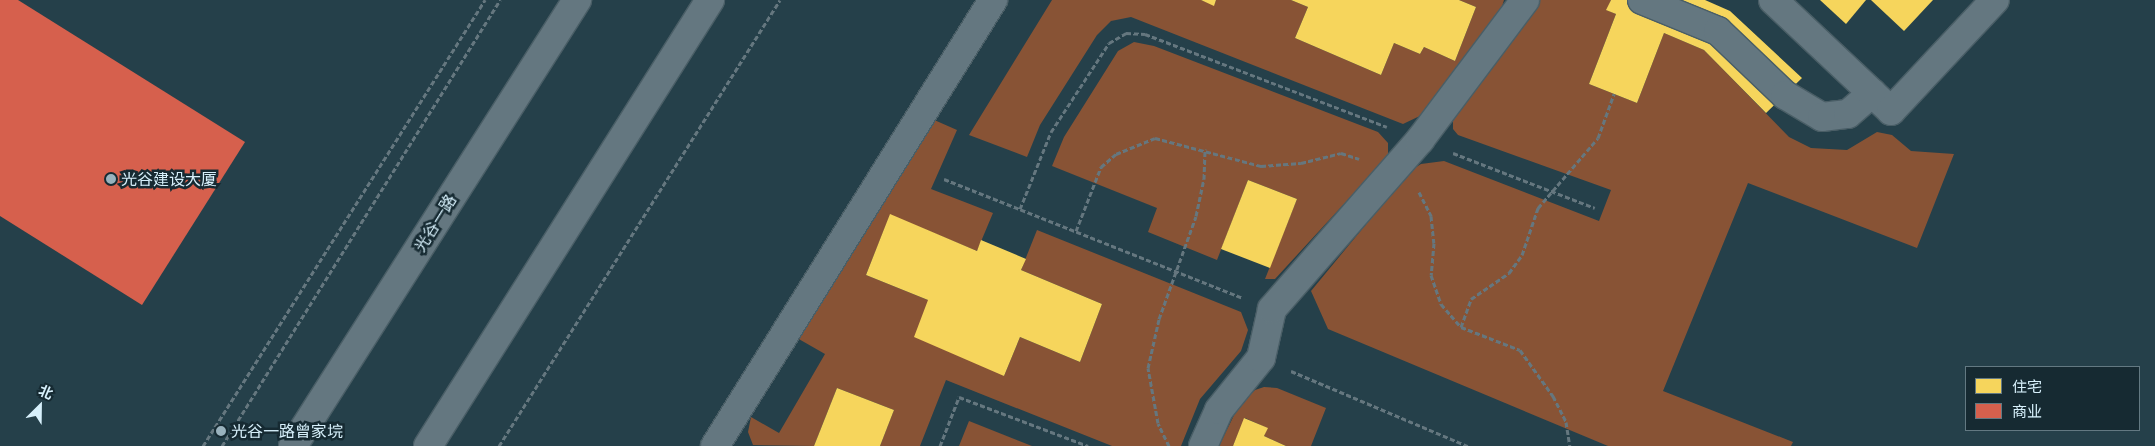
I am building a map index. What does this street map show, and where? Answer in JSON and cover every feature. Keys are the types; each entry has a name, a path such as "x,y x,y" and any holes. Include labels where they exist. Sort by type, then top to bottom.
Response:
{"street":[{"name":"光谷一路","path":"293,446 577,0"},
{"path":"428,446 710,0"},
{"path":"715,446 993,0"},
{"path":"1203,446 1219,410 1261,358 1272,309 1420,140 1524,0"},
{"path":"1642,0 1718,31 1785,95 1822,117 1848,114 1872,93"},
{"path":"1772,0 1891,110 1995,0"}],"path":[{"path":"203,446 485,0"},
{"path":"222,446 500,0"},
{"path":"499,446 780,0"},
{"path":"1020,209 1051,132 1109,43 1126,33 1145,34 1595,208"},
{"path":"1461,327 1471,299 1509,273 1522,255 1538,208 1554,192 1598,138 1614,94"},
{"path":"1076,231 1101,168 1116,154 1155,138 1205,149 1261,166 1301,164 1340,154 1391,174 1416,188 1430,216 1434,243 1431,275 1440,304 1461,327 1520,350 1553,396 1566,422 1570,446"},
{"path":"1169,446 1158,423 1148,368 1159,319 1196,216 1204,180 1205,149"},
{"path":"944,180 1272,309"},
{"path":"1261,358 1468,446"},
{"path":"940,446 959,397 1088,446"}],"shaded area":[{"path":"1052,0 1201,0 1214,5 1216,0 1291,0 1308,7 1295,38 1381,75 1394,43 1420,54 1424,47 1455,61 1476,7 1459,0 1504,0 1500,13 1424,114 1403,124 1131,17 1111,21 1097,35 1040,125 1027,157 969,135"},
{"path":"1538,0 1611,0 1607,10 1616,14 1589,84 1637,103 1664,33 1704,50 1789,137 1811,148 1847,150 1877,132 1892,135 1911,151 1954,154 1917,248 1748,183 1663,391 1793,442 1791,446 1608,446 1328,329 1311,291 1410,171 1421,164 1444,161 1599,221 1611,190 1458,135 1453,129 1453,114"},
{"path":"1134,42 1154,46 1378,132 1388,143 1388,156 1275,279 1265,279 1297,199 1248,180 1217,260 1148,232 1157,208 1052,166 1064,137 1118,51"},
{"path":"932,119 957,130 931,189 993,213 977,251 890,215 866,275 928,300 1004,376 1020,337 1080,362 1102,304 1021,270 1037,230 1241,312 1248,330 1241,351 1200,399 1181,446 1112,446 946,380 920,446 880,446 894,410 837,388 814,446 753,445 748,432 751,417 779,433 825,354 797,338"},
{"path":"1264,387 1277,388 1326,408 1311,446 1286,446 1264,436 1267,428 1245,418 1233,446 1219,446 1239,405 1255,390"},
{"path":"969,421 1032,446 959,446"}],"building: 住宅":[{"path":"1201,0 1216,0 1214,6"},
{"path":"1291,0 1459,0 1476,7 1455,61 1424,47 1420,54 1394,43 1381,75 1295,38 1308,7"},
{"path":"1611,0 1705,0 1730,11 1802,78 1766,113 1704,50 1664,33 1637,103 1589,84 1616,14 1606,10"},
{"path":"1820,0 1866,0 1846,24"},
{"path":"1871,0 1933,0 1904,31"},
{"path":"1248,180 1297,199 1270,268 1221,249"},
{"path":"890,214 977,251 981,240 1026,259 1021,270 1102,304 1080,362 1020,337 1004,376 914,337 928,300 866,275"},
{"path":"837,388 894,410 880,446 814,446"},
{"path":"1244,418 1268,428 1264,436 1286,446 1233,446"}],"building: 商业":[{"name":"光谷建设大厦","path":"0,0 18,0 245,142 142,305 0,216"}],"place":[{"name":"光谷建设大厦","path":"111,179"},
{"name":"光谷一路曾家垸","path":"221,431"}]}
